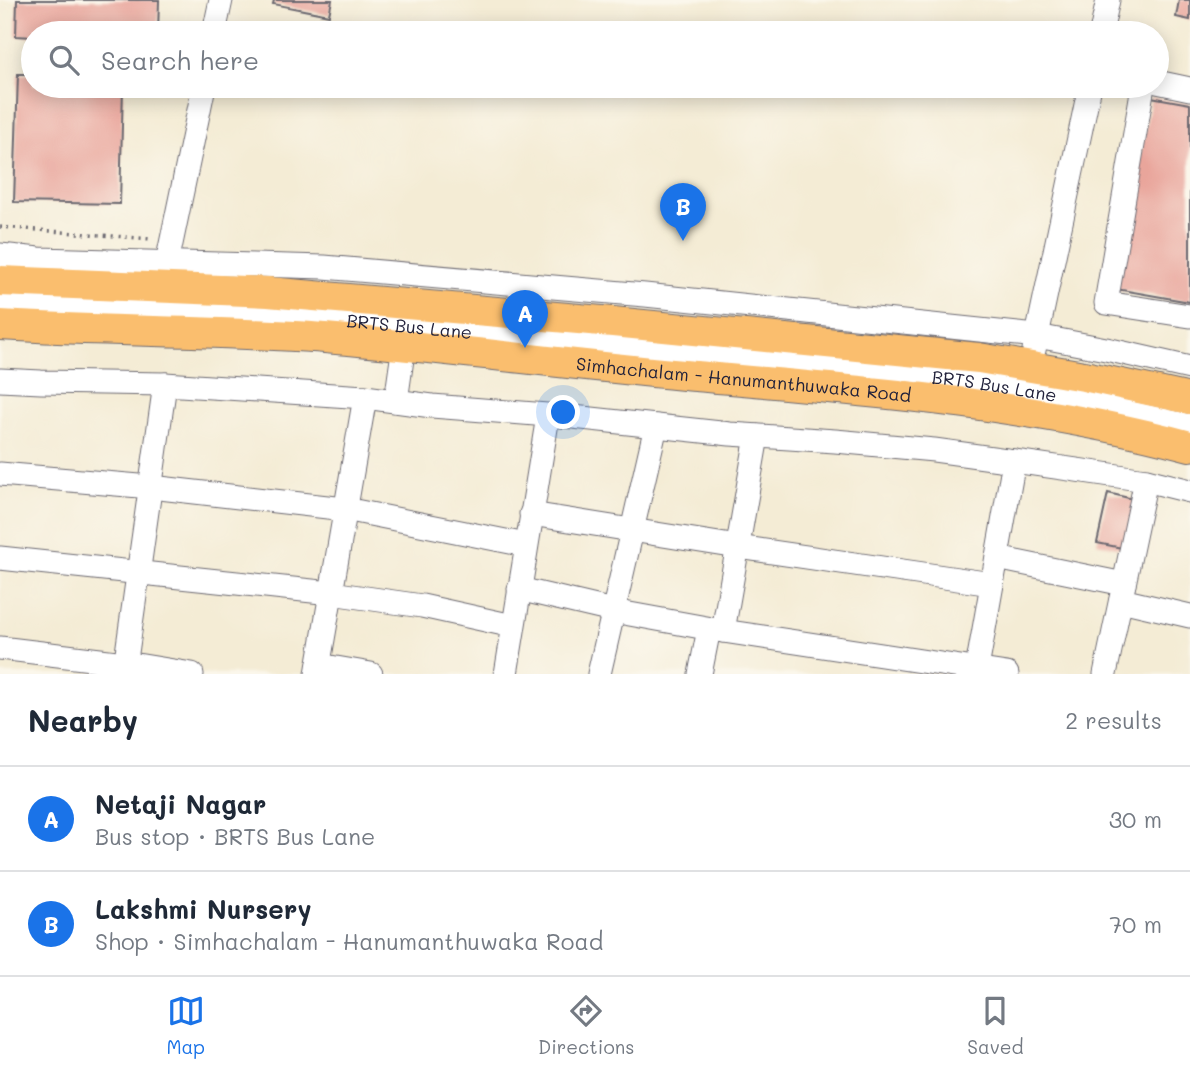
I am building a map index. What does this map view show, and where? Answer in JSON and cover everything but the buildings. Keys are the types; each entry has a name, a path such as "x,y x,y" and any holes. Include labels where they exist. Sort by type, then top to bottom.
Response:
{"main road":[{"path":"0,281 308,295 979,358 1084,376 1190,399"},
{"name":"Simhachalam - Hanumanthuwaka Road","path":"0,325 321,338 404,345 603,368 965,403 1077,420 1190,446"}],"street":[{"path":"217,21 221,0"},
{"path":"1104,21 1108,0"},
{"path":"1169,85 1190,89"},
{"path":"167,263 201,98"},
{"path":"1031,367 1087,98"},
{"path":"1141,98 1106,303 1190,316"},
{"path":"0,256 324,267 645,295 1037,336 1190,368"},
{"name":"BRTS Bus Lane","path":"0,305 325,319 957,380 1051,395 1190,426"},
{"path":"396,401 404,345"},
{"path":"0,380 165,384 365,397 432,406 934,450 1146,480 1190,491"},
{"path":"124,669 165,384"},
{"path":"365,397 318,669 371,674"},
{"path":"506,674 548,416"},
{"path":"599,674 656,426"},
{"path":"699,674 716,630 738,547 757,436"},
{"path":"976,671 1014,461"},
{"path":"0,474 150,487 345,509 526,545"},
{"path":"1105,674 1146,480"},
{"path":"531,514 992,584"},
{"path":"0,558 331,593 422,606 513,626"},
{"path":"997,558 1123,592 1190,616"},
{"path":"519,589 613,611 716,630 1007,674"},
{"path":"0,648 124,669 192,674"}],"place":[{"name":"Lakshmi Nursery","path":"683,241"},
{"name":"Netaji Nagar","path":"525,348"}]}
